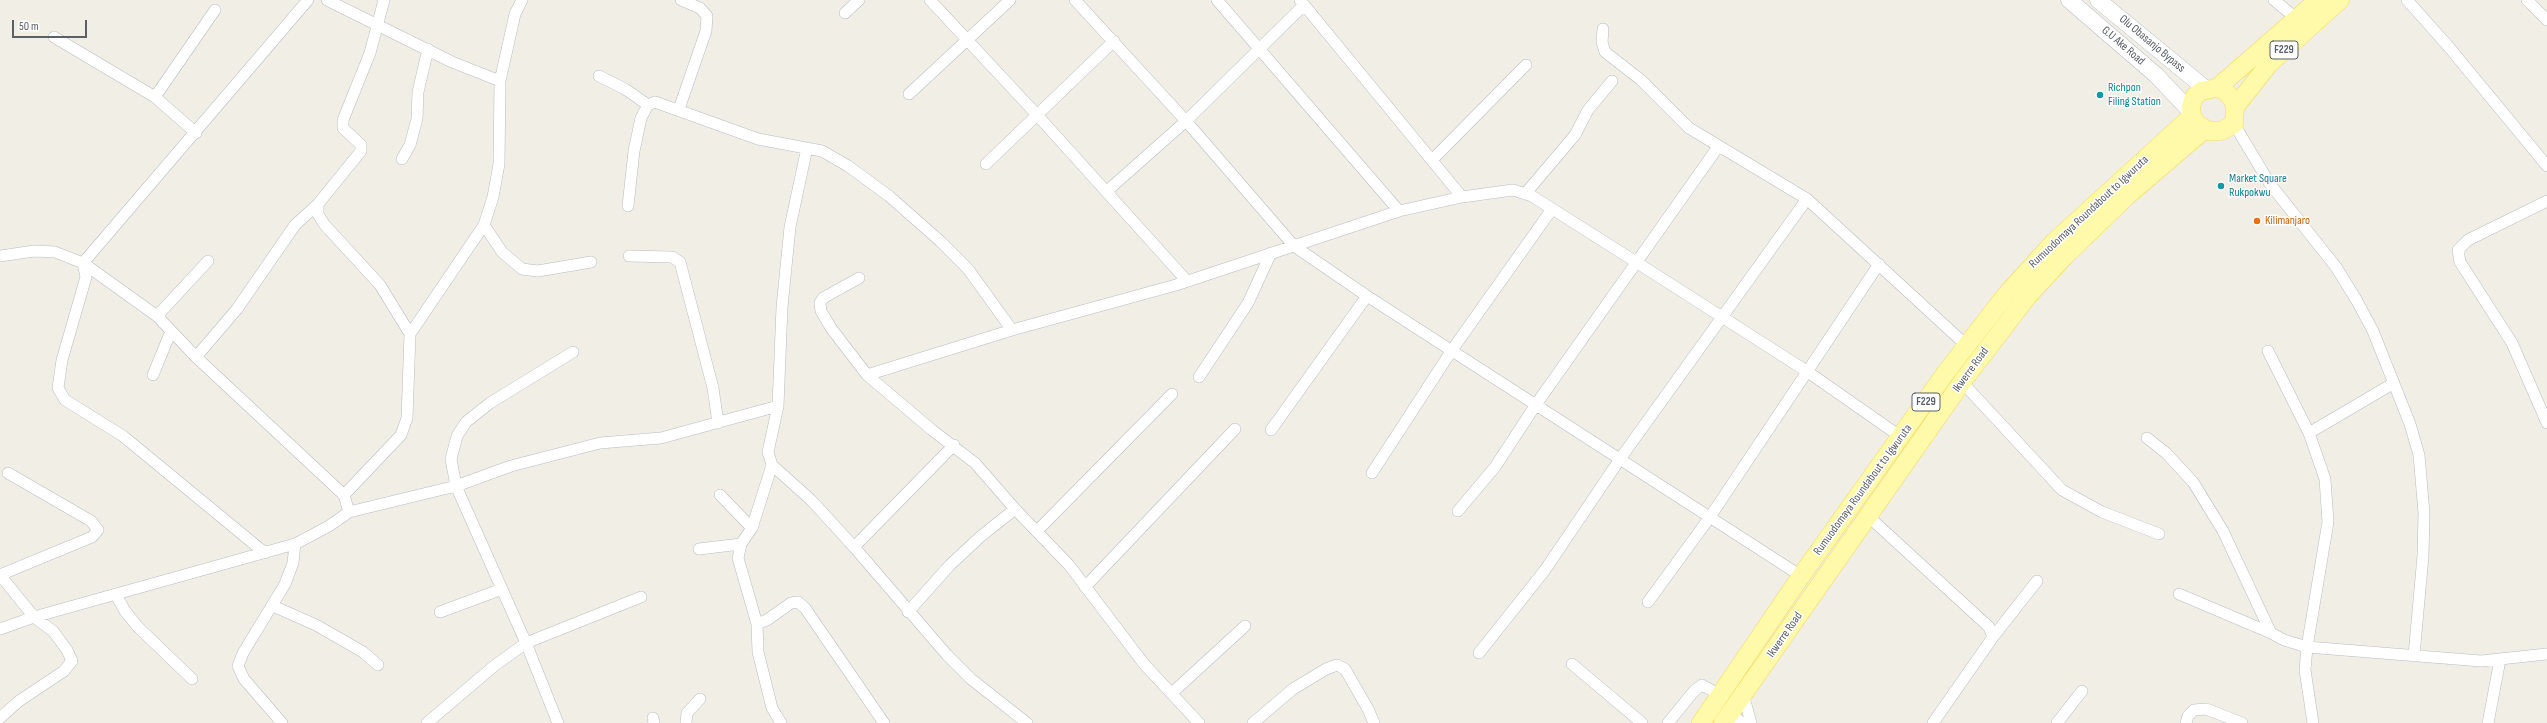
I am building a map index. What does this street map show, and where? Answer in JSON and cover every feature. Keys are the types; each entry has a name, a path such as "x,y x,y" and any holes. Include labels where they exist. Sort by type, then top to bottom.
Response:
{"main road":[{"name":"G.U Ake Road","path":"2069,0 2156,75 2191,114"},
{"name":"Olu Obasanjo Bypass","path":"2098,0 2212,88"},
{"name":"F229","path":"2191,114 2194,98 2212,88 2318,0"},
{"name":"F229","path":"2204,130 2215,132 2234,115 2269,64 2340,0"},
{"path":"2212,88 2229,95 2234,115"},
{"path":"2191,114 2196,124 2204,130"},
{"name":"Rumuodomaya Roundabout to Igwuruta","path":"1701,723 1801,576 1966,345 2005,296 2053,243 2191,114"},
{"name":"Ikwerre Road","path":"1732,720 1743,694 1962,382 2045,277 2127,196 2204,130"},
{"path":"1732,720 1733,687 1796,598 1802,584 1801,576"}],"street":[{"path":"83,263 196,133 308,0"},
{"path":"327,0 467,68 500,81"},
{"path":"196,357 236,309 295,225 318,204 361,151 361,145 343,128 344,120 370,52 384,0"},
{"path":"344,496 401,435 407,418 410,334 484,225 493,197 499,164 500,81 515,14 522,0"},
{"path":"679,109 706,31 708,16 700,8 680,0"},
{"path":"846,12 859,0"},
{"path":"930,0 1107,191 1187,281"},
{"path":"909,94 1010,0"},
{"path":"1075,0 1186,121 1294,246 1367,296 1537,404 1801,576"},
{"path":"1217,0 1399,211"},
{"path":"2274,0 2296,19"},
{"path":"2407,0 2448,46 2547,166"},
{"path":"2527,0 2547,20"},
{"path":"1107,191 1186,121 1260,50 1302,2 1462,197"},
{"path":"155,97 215,10"},
{"path":"1604,30 1602,42 1605,52 1641,80 1689,128 1718,147 1807,199 1966,345"},
{"path":"54,36 155,97 196,133"},
{"path":"986,164 1038,116 1114,41"},
{"path":"402,159 410,145 417,119 418,92 428,49"},
{"path":"1432,160 1526,65"},
{"path":"600,76 625,89 648,106"},
{"path":"1525,194 1576,135 1588,110 1612,81"},
{"path":"628,206 634,151 642,118 648,106 655,102 679,109 758,139 822,151 848,166 889,196 940,241 968,269 1012,330"},
{"path":"2234,115 2270,184 2328,256 2349,287 2373,331 2410,424 2419,455 2423,482 2423,556 2414,654"},
{"path":"1458,511 1495,467 1537,404 1718,147"},
{"path":"807,148 790,227 782,307 778,406 768,452 772,465 811,500 854,547 908,612 971,679 1027,723"},
{"path":"867,375 1012,330 1187,281 1399,211 1462,197 1513,190 1525,194 1552,209 1636,262 1808,372 1901,437"},
{"path":"1479,653 1545,570 1620,459 1807,199"},
{"path":"318,204 318,214 324,224 380,285 410,334"},
{"path":"2546,206 2468,240 2458,250 2460,262 2512,343 2547,423"},
{"path":"1372,473 1452,350 1552,209"},
{"path":"484,225 502,252 522,269 538,271 591,262"},
{"path":"0,256 34,252 56,252 83,263 157,316 196,357 344,496 349,512"},
{"path":"1199,377 1248,303 1271,253"},
{"path":"629,256 672,256 680,262 713,388 718,423"},
{"path":"157,316 208,261"},
{"path":"83,263 86,277 62,360 58,388 60,394 65,400 123,436 265,553"},
{"path":"1648,602 1710,517 1879,264"},
{"path":"859,278 823,298 820,303 821,311 831,328 867,375 932,430 954,445 975,463 1015,509 1069,565 1144,664 1199,723"},
{"path":"1270,430 1367,296"},
{"path":"153,374 172,331"},
{"path":"2268,351 2309,433 2325,480 2328,522 2307,647 2305,670 2313,723"},
{"path":"558,723 526,643 456,486 450,458 457,436 466,422 490,403 573,352"},
{"path":"1962,382 2062,490 2102,512 2159,534"},
{"path":"2309,433 2394,383"},
{"path":"1037,531 1172,394"},
{"path":"0,629 34,617 295,544 329,526 349,512 456,486 511,466 600,443 661,438 778,406"},
{"path":"1085,587 1235,429"},
{"path":"2147,438 2166,453 2193,482 2223,531 2271,633"},
{"path":"854,547 954,445"},
{"path":"772,465 752,528 741,544 738,558 740,570 757,624 758,652 772,708 781,723"},
{"path":"0,718 64,671 72,661 67,650 53,631 34,617 0,575 92,537 98,530 91,521 8,473"},
{"path":"720,495 752,528"},
{"path":"908,612 975,541 1015,509"},
{"path":"1868,516 1989,627 1994,637"},
{"path":"282,723 244,679 238,666 243,653 273,606 293,563 295,544"},
{"path":"699,549 741,544"},
{"path":"1933,723 1994,637 2037,581"},
{"path":"440,612 502,589"},
{"path":"2179,594 2284,640 2307,647 2414,654 2481,661 2547,654"},
{"path":"116,595 125,611 137,626 192,679"},
{"path":"426,723 494,666 526,643 641,597"},
{"path":"757,624 767,620 791,603 798,602 805,608 884,723"},
{"path":"273,606 316,625 363,652 378,665"},
{"path":"1172,693 1245,626"},
{"path":"2488,723 2500,660"},
{"path":"1572,664 1642,723"},
{"path":"1253,723 1293,689 1326,669 1337,665 1345,669 1368,709 1374,723"},
{"path":"1668,723 1694,691 1702,685 1720,695"},
{"path":"2058,723 2082,691"},
{"path":"1743,694 1751,723"},
{"path":"686,723 687,713 700,699"},
{"path":"2186,723 2188,716 2194,710 2206,708 2242,723"}],"place":[{"name":"Richpon Filing Station","path":"2100,95"},
{"name":"Market Square Rukpokwu","path":"2221,186"},
{"name":"Kilimanjaro","path":"2257,221"}]}
